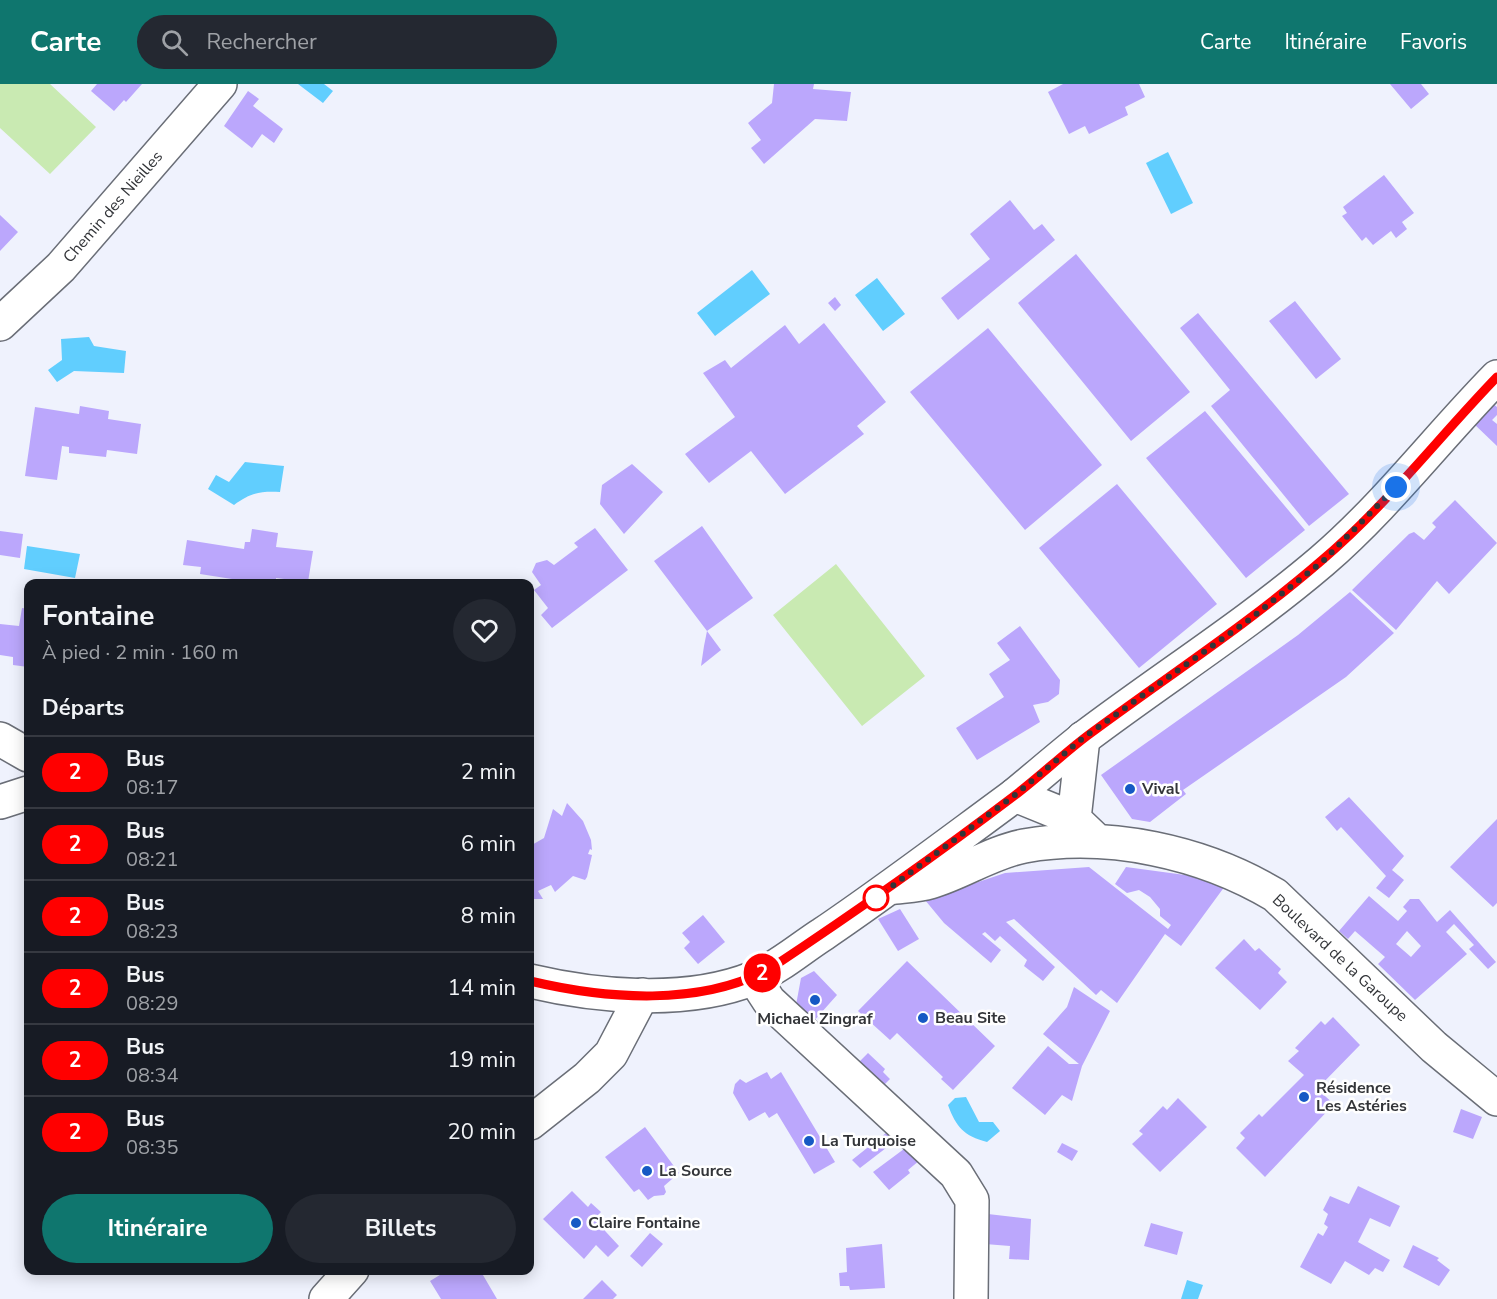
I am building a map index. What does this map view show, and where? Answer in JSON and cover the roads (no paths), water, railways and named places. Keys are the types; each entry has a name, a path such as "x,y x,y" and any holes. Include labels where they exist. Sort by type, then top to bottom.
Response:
{"street":[{"name":"Chemin des Nieilles","path":"0,324 61,267 220,84"},
{"path":"534,982 577,992 642,995 707,992 754,978 889,888 1004,803 1083,738 1250,619 1323,561 1383,503 1449,426 1497,377"},
{"path":"1004,803 1084,829 1083,738"},
{"path":"0,739 24,753"},
{"path":"0,802 24,794"},
{"path":"1004,803 1022,846"},
{"name":"Boulevard de la Garoupe","path":"889,888 928,883 1022,846 1084,829 1208,861 1246,878 1275,895 1434,1047 1497,1098"},
{"path":"754,978 769,1001 956,1174 972,1200 971,1299"},
{"path":"534,1120 587,1078 610,1054 642,995"},
{"path":"326,1299 348,1275"}],"water":[{"path":"298,84 324,84 333,91 323,103"},
{"path":"1168,152 1193,203 1171,214 1146,163"},
{"path":"752,270 770,294 715,336 697,313"},
{"path":"877,278 905,314 883,331 855,295"},
{"path":"89,337 94,346 126,351 124,373 74,371 57,382 48,370 62,360 61,339"},
{"path":"245,462 284,466 280,492 255,494 234,505 208,489 216,475 229,482"},
{"path":"27,546 80,554 75,578 24,569"},
{"path":"966,1097 979,1122 993,1122 1000,1131 987,1142 972,1137 962,1130 951,1113 948,1105 955,1098"},
{"path":"1187,1280 1203,1285 1198,1299 1181,1299"}],"place":[{"name":"Vival","path":"1130,789"},
{"name":"Michael Zingraf","path":"815,1000"},
{"name":"Beau Site","path":"923,1018"},
{"name":"Résidence Les Astéries","path":"1304,1097"},
{"name":"La Turquoise","path":"809,1141"},
{"name":"La Source","path":"647,1171"},
{"name":"Claire Fontaine","path":"576,1223"}]}
